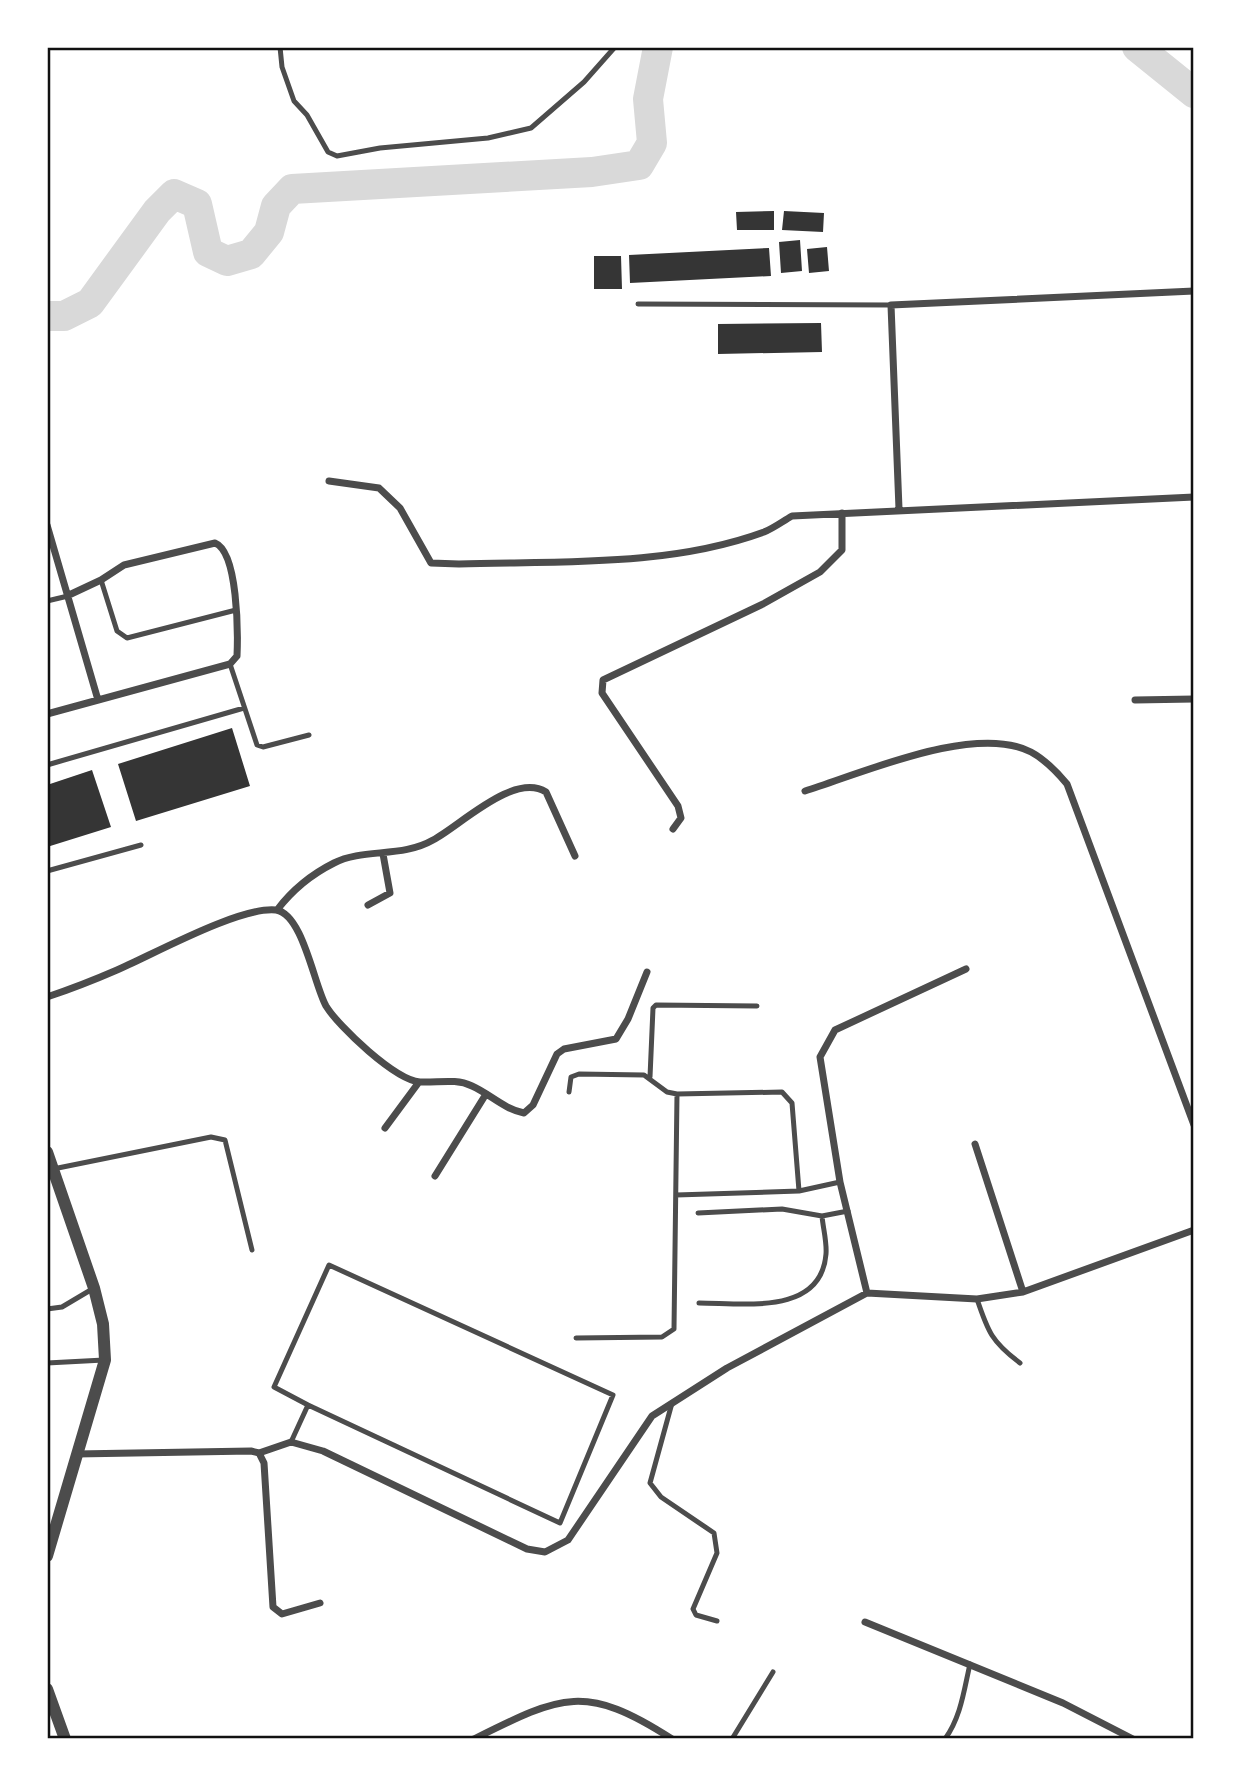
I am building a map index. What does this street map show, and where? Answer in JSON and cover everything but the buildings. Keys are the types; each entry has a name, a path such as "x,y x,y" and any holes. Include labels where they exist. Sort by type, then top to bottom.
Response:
{"street":[{"path":"899,509 891,305 1194,291"},
{"path":"329,481 379,488 400,508 431,563 641,557 730,542 767,531 792,516 899,509 1194,498"},
{"path":"673,829 681,818 678,806 602,693 603,680 764,604 820,572 842,550 842,513"},
{"path":"47,526 98,700"},
{"path":"47,714 230,664 237,656 236,610 228,556 215,543 124,565 101,580 69,595"},
{"path":"1135,700 1194,698"},
{"path":"805,791 950,746 987,741 1031,752 1051,766 1068,784 1194,1125"},
{"path":"277,910 292,891 338,861 383,854 432,841 500,798 529,786 546,792 575,856"},
{"path":"368,905 390,893 383,854"},
{"path":"47,997 118,970 170,943 250,914 277,910 284,913 298,932 325,1004 338,1023 360,1045 410,1079 419,1082 463,1083 516,1111 529,1110 557,1054 564,1049 616,1040 623,1030 647,972"},
{"path":"867,1293 840,1182 820,1057 826,1042 835,1031 966,969"},
{"path":"385,1128 419,1082"},
{"path":"435,1177 486,1094"},
{"path":"975,1144 1023,1292"},
{"path":"47,1152 94,1288 103,1324 104,1360 47,1556"},
{"path":"75,1454 259,1453 291,1442 323,1451 527,1549 545,1552 568,1540 642,1427 652,1416 727,1368 867,1293 977,1299 1023,1292 1194,1230"},
{"path":"259,1453 264,1463 273,1607 282,1614 320,1603"},
{"path":"865,1622 1063,1703 1133,1739"},
{"path":"47,1689 65,1739"},
{"path":"474,1739 542,1707 580,1701 616,1707 671,1739"}],"lane":[{"path":"280,47 282,67 295,101 307,115 328,152 337,156 380,148 488,138 531,128 584,82 615,47"},
{"path":"638,304 891,305"},
{"path":"101,580 117,631 127,638 236,610"},
{"path":"47,601 69,595"},
{"path":"230,664 257,745 263,747 309,735"},
{"path":"47,765 244,708"},
{"path":"47,871 141,845"},
{"path":"650,1077 653,1008 656,1005 757,1006"},
{"path":"569,1092 571,1077 579,1073 650,1077 667,1091 677,1094 786,1094 792,1102 799,1191"},
{"path":"576,1338 662,1337 671,1333 675,1324 677,1094"},
{"path":"53,1170 211,1137 225,1140 252,1250"},
{"path":"676,1195 799,1191 840,1182"},
{"path":"698,1213 782,1209 822,1216 848,1211"},
{"path":"699,1303 776,1303 813,1287 821,1272 826,1252 822,1216"},
{"path":"329,1265 613,1395 560,1523 308,1405 274,1387 329,1265"},
{"path":"47,1309 62,1307 94,1288"},
{"path":"977,1299 988,1333 998,1347 1020,1363"},
{"path":"47,1363 104,1360"},
{"path":"672,1403 650,1483 661,1497 714,1533 717,1553 693,1609 696,1615 717,1621"},
{"path":"291,1442 308,1405"},
{"path":"945,1739 953,1728 961,1705 970,1664"},
{"path":"732,1739 773,1672"}],"waterway":[{"path":"47,316 64,316 90,303 157,211 174,194 197,204 208,252 227,261 251,254 269,232 276,206 292,189 592,172 639,165 652,143 648,99 658,47"},
{"path":"1137,47 1194,93"}]}
